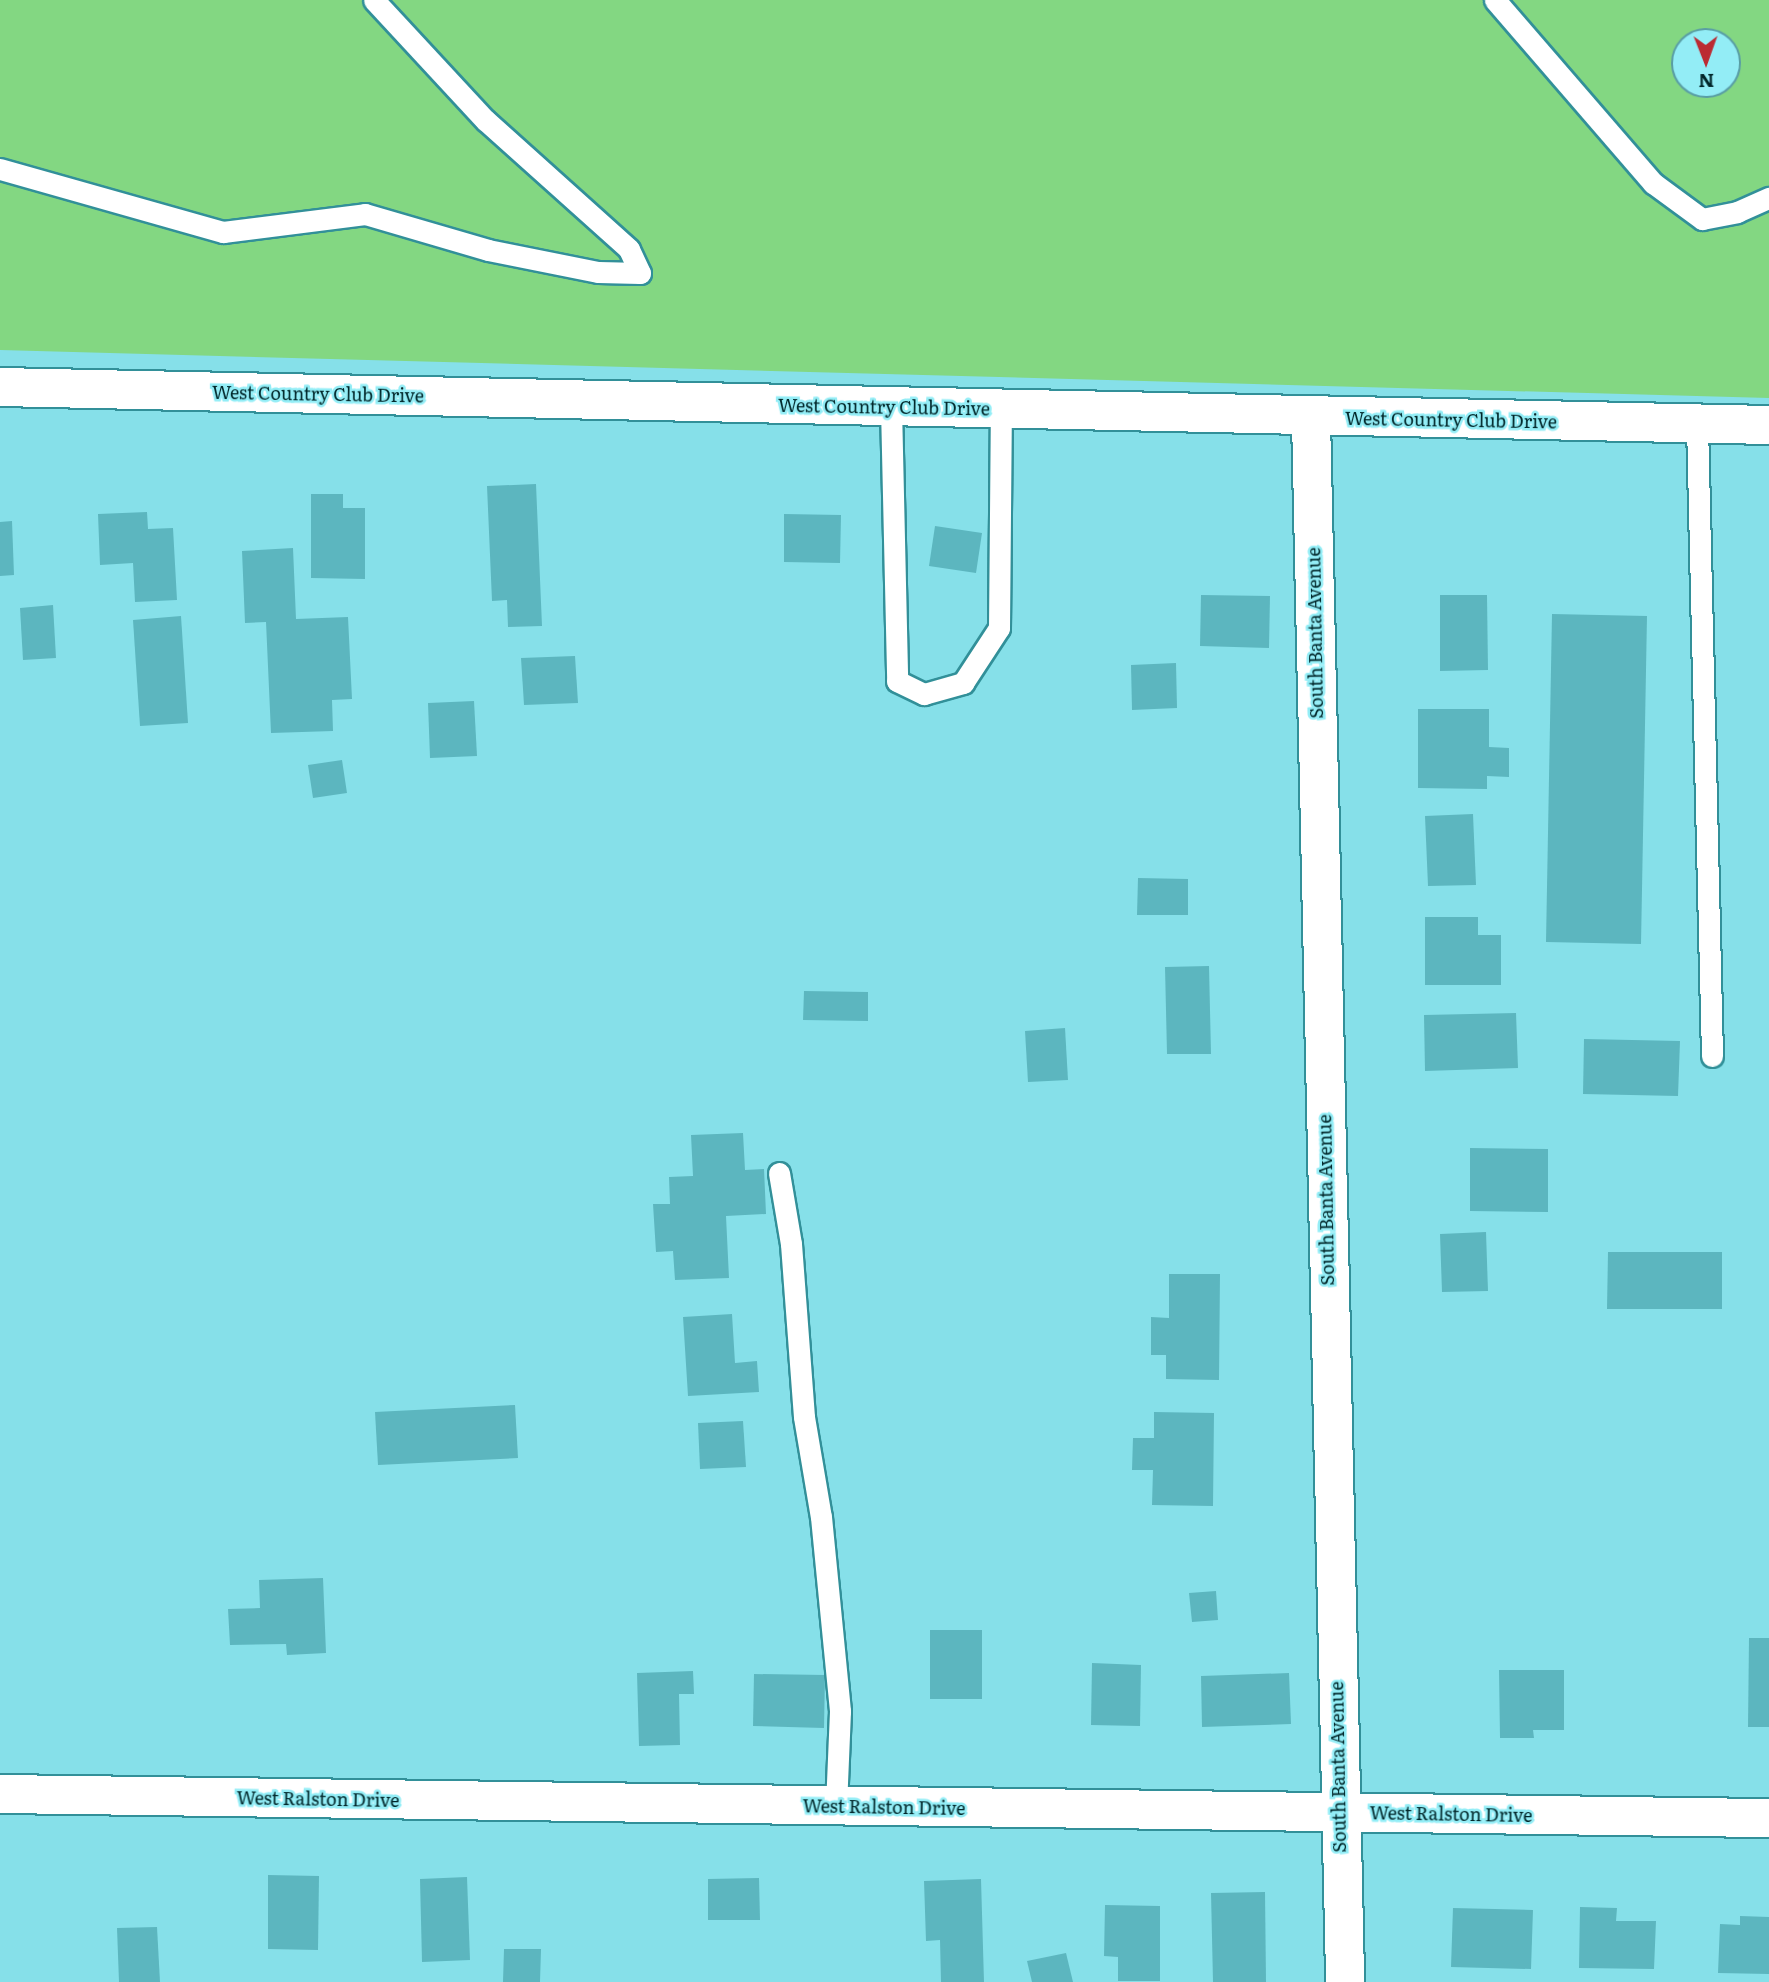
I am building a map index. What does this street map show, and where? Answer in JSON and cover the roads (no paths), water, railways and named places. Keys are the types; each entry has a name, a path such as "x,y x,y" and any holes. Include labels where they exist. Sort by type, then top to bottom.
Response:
{"street":[{"name":"West Country Club Drive","path":"0,387 1311,418 1769,425"},
{"name":"South Banta Avenue","path":"1311,418 1339,1813 1345,1982"},
{"name":"West Ralston Drive","path":"0,1794 1769,1818"}],"lane":[{"path":"0,169 223,232 366,214 488,250 598,272 640,273 629,249 485,120 374,0"},
{"path":"1495,0 1653,183 1702,219 1737,212 1769,198"},
{"path":"891,407 897,681 924,694 962,683 999,628 1001,410"},
{"path":"1697,424 1712,1056"},
{"path":"779,1173 791,1244 804,1417 821,1517 840,1711 835,1806"}]}
